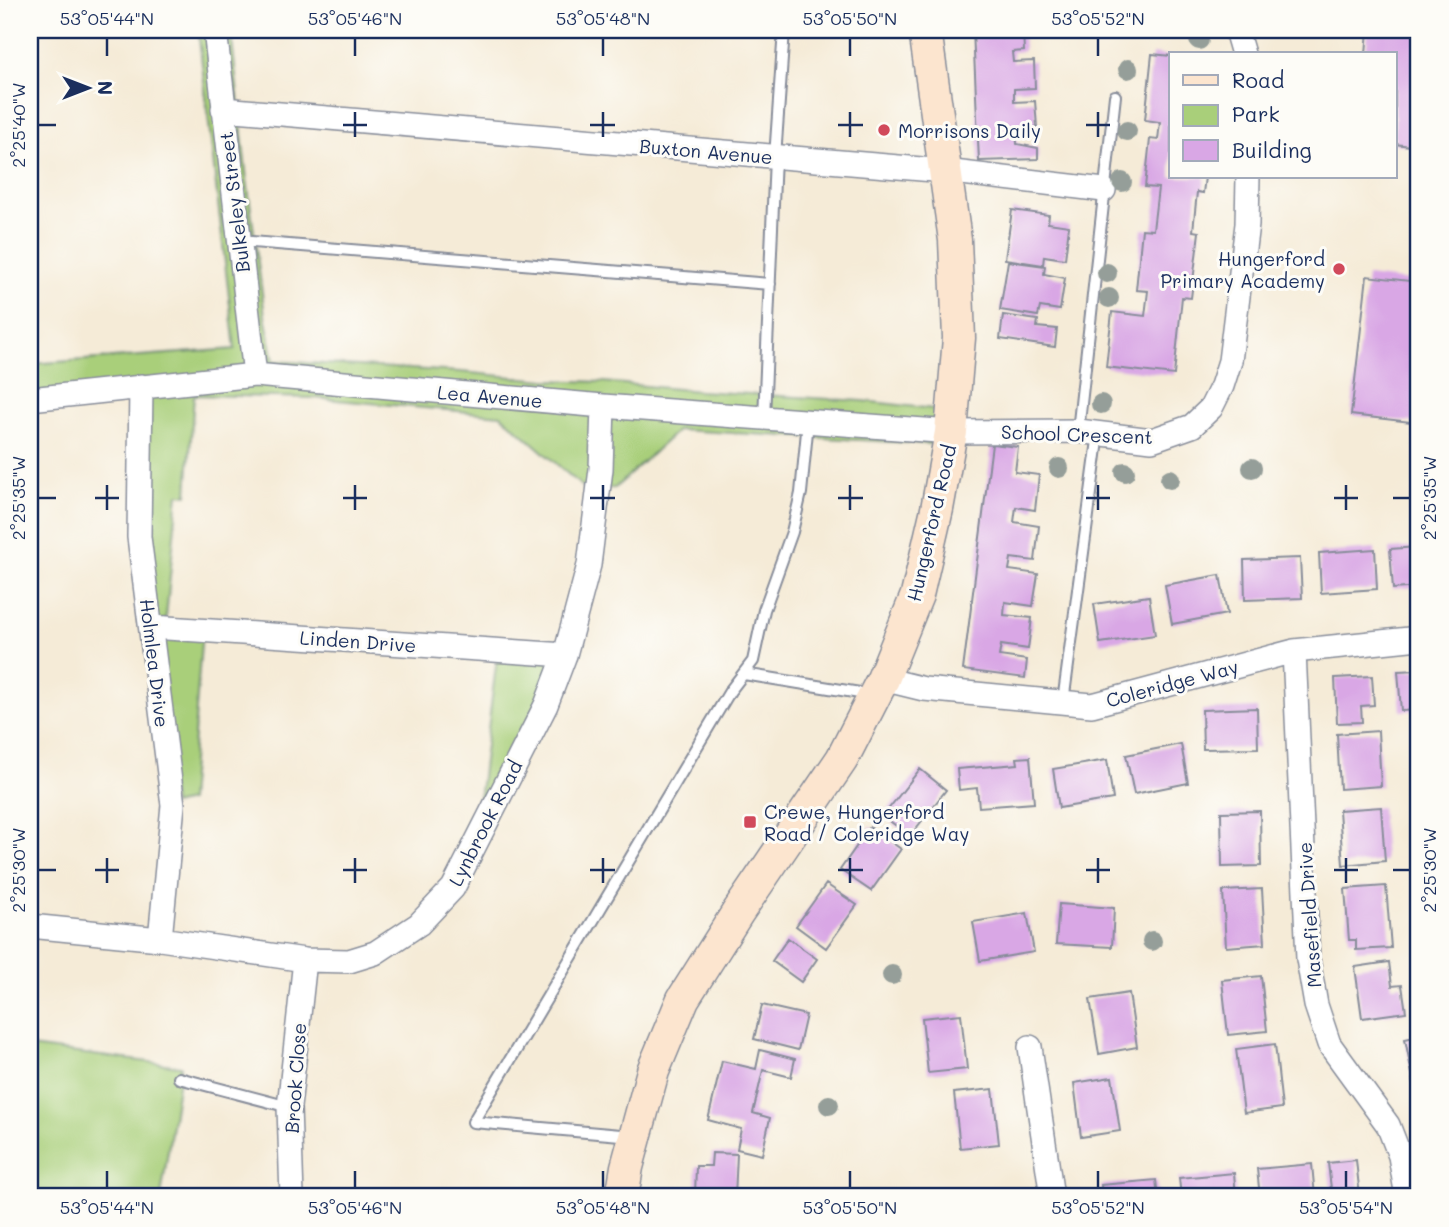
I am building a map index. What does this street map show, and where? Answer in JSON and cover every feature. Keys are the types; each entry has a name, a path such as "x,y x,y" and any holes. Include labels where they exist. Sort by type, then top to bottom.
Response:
{"street":[{"name":"Bulkeley Street","path":"215,30 256,375"},
{"name":"Hungerford Road","path":"622,1197 627,1167 653,1070 683,999 738,912 842,759 879,687 917,595 951,432 959,338 955,240 925,30"},
{"path":"1236,30 1242,52"},
{"name":"Buxton Avenue","path":"223,108 945,171 1104,190"},
{"name":"School Crescent","path":"951,432 1088,432 1152,440 1192,426 1211,408 1230,361 1247,224 1248,178"},
{"name":"Lea Avenue","path":"30,399 256,375 603,406 951,432"},
{"name":"Holmlea Drive","path":"141,386 139,537 173,805 160,939"},
{"name":"Lynbrook Road","path":"30,926 160,939 305,960 349,961 375,953 419,924 453,888 546,705 565,655 589,565 601,469 603,406"},
{"name":"Linden Drive","path":"152,627 565,655"},
{"name":"Coleridge Way","path":"879,687 1091,705 1294,651 1419,638"},
{"name":"Masefield Drive","path":"1294,651 1308,959 1316,1005 1329,1044 1388,1125 1400,1156 1407,1197"},
{"name":"Brook Close","path":"292,1197 289,1107 305,960"},
{"path":"1030,1047 1052,1197"}],"lane":[{"path":"764,418 775,157 784,30"},
{"path":"1063,702 1088,432 1104,190 1115,96"},
{"path":"239,241 770,284"},
{"path":"635,1137 474,1122 730,691 753,661 764,611 792,532 801,493 808,421"},
{"path":"744,674 879,687"},
{"path":"179,1077 289,1107"}],"green space":[{"path":"198,30 231,30 246,172 265,316 274,361 863,401 952,411 948,445 678,430 615,488 585,489 501,415 315,398 194,395 187,495 178,494 165,628 202,631 189,801 173,805 152,627 141,387 30,399 30,364 235,349"},
{"path":"498,650 565,655 457,861 475,814 480,792"},
{"path":"30,1047 181,1066 161,1197 30,1197"}],"building":[{"path":"973,30 1023,30 1024,51 1012,52 1013,62 1034,61 1035,88 1014,89 1014,102 1035,101 1037,127 1016,128 1017,144 1038,148 1038,159 979,161"},
{"path":"1368,30 1419,30 1419,147 1396,144 1396,52 1366,52"},
{"path":"1152,54 1169,56 1169,178 1205,178 1203,193 1197,192 1193,231 1199,232 1191,298 1182,297 1174,375 1106,367 1112,312 1145,316 1148,291 1136,290 1142,229 1153,230 1158,188 1145,187 1150,139 1158,140 1160,122 1145,120"},
{"path":"1012,210 1049,215 1048,223 1069,226 1065,259 1044,256 1043,265 1005,259"},
{"path":"1413,244 1419,245 1419,423 1351,415 1367,276 1409,281"},
{"path":"1008,261 1045,266 1044,274 1065,278 1060,310 1040,307 1038,316 1000,310"},
{"path":"1003,315 1038,320 1037,327 1057,329 1055,347 1000,339"},
{"path":"992,444 1018,447 1015,472 1039,475 1035,510 1016,507 1014,522 1039,526 1035,561 1011,558 1009,570 1038,574 1033,606 1005,602 1004,615 1032,618 1028,649 1001,645 999,656 1027,660 1025,678 963,670"},
{"path":"1418,547 1419,587 1393,589 1390,549"},
{"path":"1375,549 1377,589 1321,593 1319,553"},
{"path":"1300,558 1302,598 1245,600 1244,560"},
{"path":"1220,575 1227,614 1172,624 1165,585"},
{"path":"1149,596 1155,635 1100,643 1094,604"},
{"path":"1419,670 1419,710 1401,711 1398,671"},
{"path":"1372,676 1374,705 1361,706 1362,722 1337,723 1335,678"},
{"path":"1257,708 1258,748 1203,749 1202,710"},
{"path":"1378,731 1381,786 1340,789 1337,734"},
{"path":"1181,744 1188,783 1134,794 1126,755"},
{"path":"1030,757 1034,803 979,807 977,788 959,790 957,769 1018,764 1017,758"},
{"path":"1107,760 1113,799 1059,808 1053,769"},
{"path":"920,769 946,790 910,836 883,816"},
{"path":"1381,807 1385,861 1343,865 1339,810"},
{"path":"1260,811 1261,866 1222,867 1221,812"},
{"path":"870,827 901,849 871,891 840,870"},
{"path":"826,884 857,905 826,948 796,926"},
{"path":"1386,886 1391,948 1356,950 1356,940 1349,940 1345,889"},
{"path":"1262,889 1265,944 1226,947 1223,891"},
{"path":"1059,904 1114,908 1112,947 1056,944"},
{"path":"1027,913 1034,952 980,961 973,922"},
{"path":"788,938 817,959 801,982 772,961"},
{"path":"1389,962 1392,986 1402,985 1406,1012 1362,1018 1355,967"},
{"path":"1261,976 1267,1031 1228,1035 1222,980"},
{"path":"1129,993 1137,1047 1099,1054 1090,999"},
{"path":"762,1005 806,1015 798,1050 754,1039"},
{"path":"961,1014 967,1069 928,1073 922,1018"},
{"path":"1419,1036 1419,1104 1418,1104 1405,1039"},
{"path":"1275,1044 1282,1108 1244,1113 1236,1049"},
{"path":"760,1050 795,1059 791,1077 763,1070 753,1113 770,1118 762,1155 737,1149 741,1129 708,1120 722,1061 756,1069"},
{"path":"1112,1077 1120,1131 1081,1137 1074,1083"},
{"path":"993,1089 999,1144 960,1148 954,1093"},
{"path":"712,1153 737,1154 735,1197 695,1196 696,1166 711,1166"},
{"path":"1356,1160 1360,1197 1332,1197 1328,1163"},
{"path":"1312,1164 1315,1197 1260,1197 1257,1169"},
{"path":"1234,1173 1236,1197 1181,1197 1179,1178"},
{"path":"1156,1180 1158,1197 1102,1197 1101,1185"}],"place":[{"name":"Morrisons Daily","path":"884,130"},
{"name":"Hungerford Primary Academy","path":"1339,269"},
{"name":"Crewe, Hungerford Road / Coleridge Way","path":"750,822"}]}
